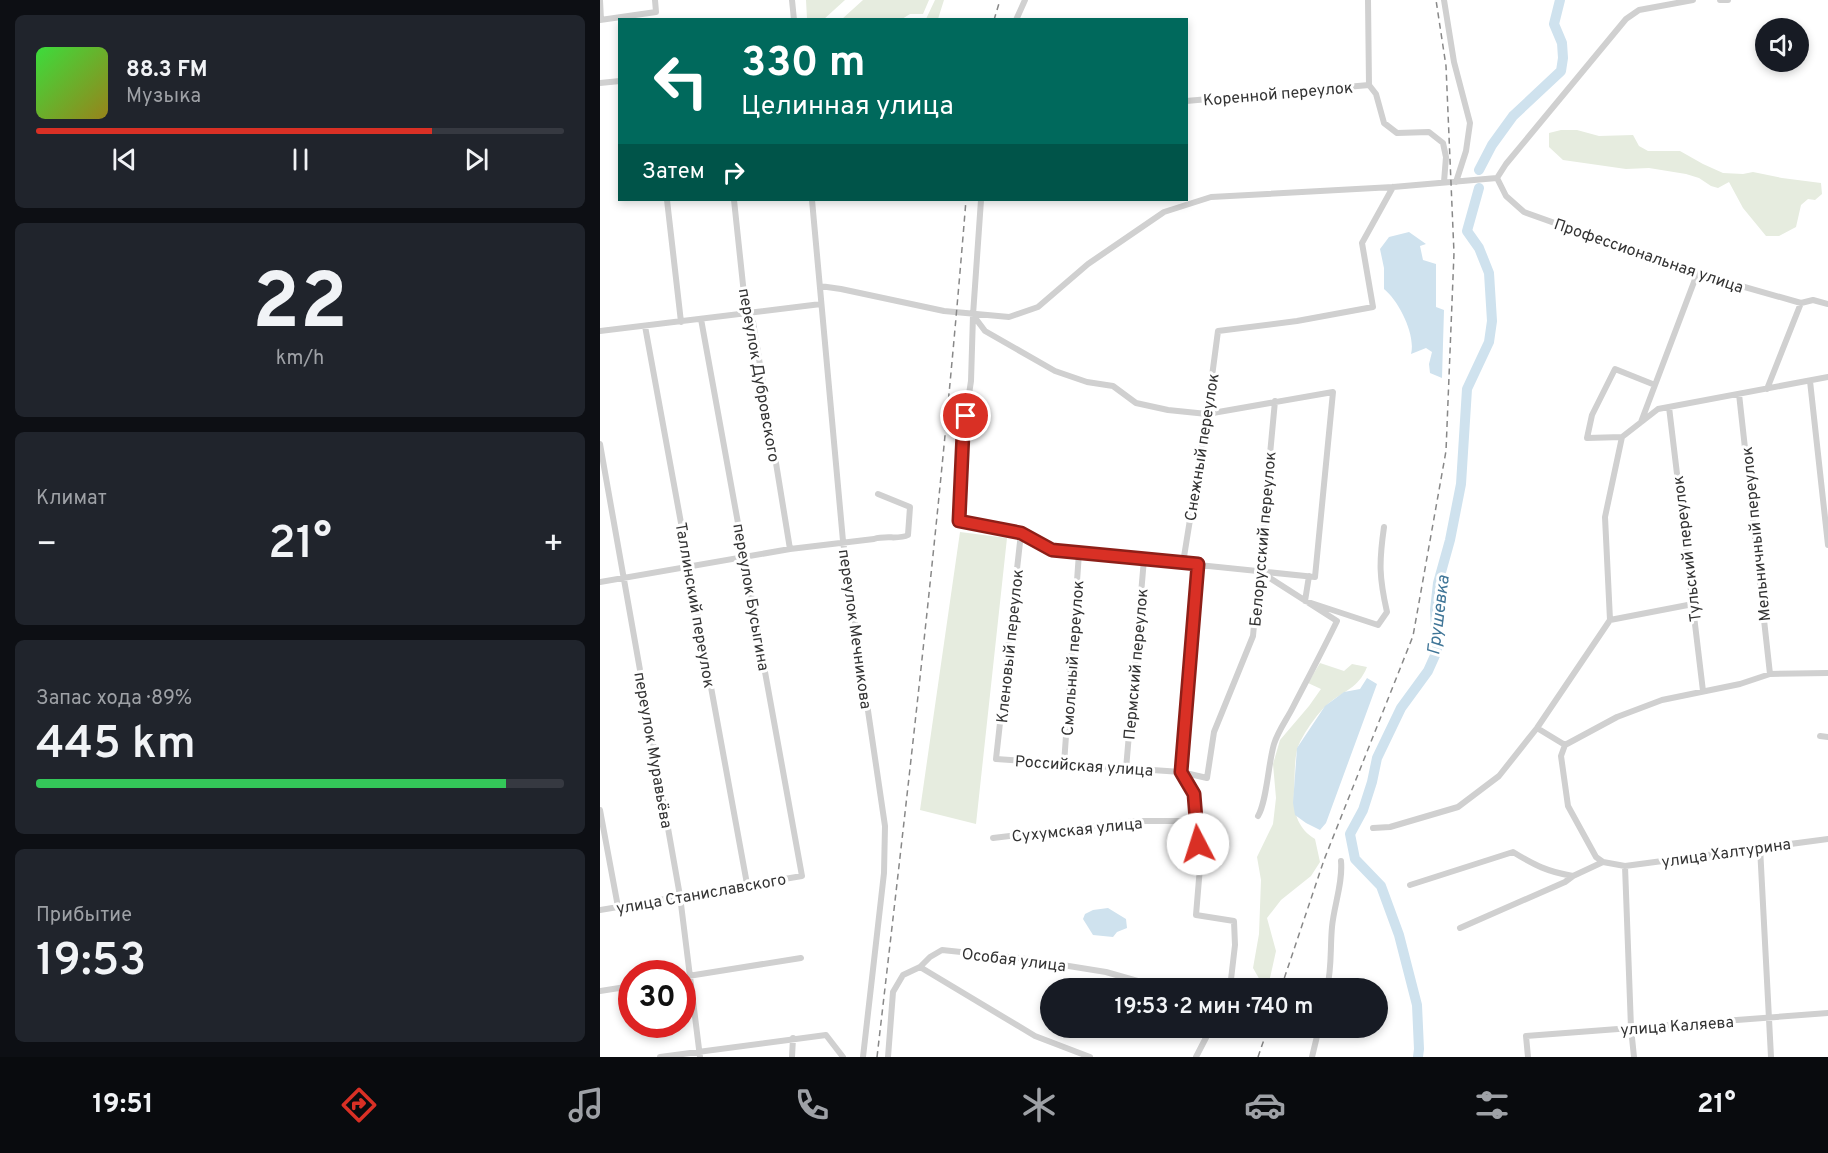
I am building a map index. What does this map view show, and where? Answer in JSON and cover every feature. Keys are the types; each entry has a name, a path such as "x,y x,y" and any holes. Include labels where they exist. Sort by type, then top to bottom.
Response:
{"street":[{"path":"600,0 601,20 656,12 655,0"},
{"path":"792,0 794,18"},
{"path":"1017,18 1024,0"},
{"path":"1368,0 1369,85 1376,94 1384,123 1397,134 1429,132 1443,143 1446,157 1444,182"},
{"path":"1444,0 1454,62 1470,123 1466,151 1456,182"},
{"path":"820,286 973,315 1009,317 1038,307 1088,264 1164,212 1211,197 1392,187 1497,178 1626,19 1639,10 1693,0"},
{"path":"1720,0 1728,0"},
{"path":"600,83 618,81"},
{"name":"Коренной переулок","path":"1188,101 1369,85"},
{"name":"Профессиональная улица","path":"1497,178 1506,196 1524,212 1697,274 1801,303 1813,300 1828,304"},
{"name":"Снежный переулок","path":"1183,563 1218,331 1297,321 1373,307 1362,243 1392,187"},
{"path":"667,201 681,322"},
{"name":"переулок Дубровского","path":"734,201 746,313 753,322 789,549"},
{"name":"переулок Мечникова","path":"812,201 843,541 886,842 863,1057"},
{"path":"981,201 971,381 963,433 959,521 1021,533 1052,550 1312,576"},
{"path":"1640,423 1697,274"},
{"path":"1767,389 1801,303"},
{"path":"600,331 821,304"},
{"path":"973,315 985,331 1055,371 1087,382 1113,386 1136,403 1168,410 1207,414 1333,392 1312,576 1305,601"},
{"name":"переулок Бусыгина","path":"701,319 802,876"},
{"name":"Таллинский переулок","path":"645,326 747,884"},
{"path":"1655,385 1615,369 1592,415 1587,438 1622,437 1658,410 1669,407 1828,377"},
{"path":"1810,381 1828,545"},
{"name":"Мельничный переулок","path":"1739,394 1770,674"},
{"name":"Белорусский переулок","path":"1208,778 1214,732 1253,636 1275,401"},
{"name":"Тульский переулок","path":"1669,407 1703,691"},
{"path":"1373,828 1390,827 1458,807 1499,776 1537,728 1610,620 1605,516 1622,437"},
{"name":"переулок Муравьёва","path":"600,444 680,896 689,960"},
{"path":"600,582 789,549 885,536 902,538 908,535 910,507 878,494"},
{"path":"1305,601 1378,625 1387,612 1381,585 1379,560 1384,527"},
{"name":"Кленовый переулок","path":"996,759 1021,533"},
{"name":"Смольный переулок","path":"1064,764 1080,553"},
{"name":"Пермский переулок","path":"1126,770 1144,559"},
{"path":"1198,564 1181,772 1194,794 1200,867 1196,915 1234,921 1235,945 1231,978"},
{"path":"1258,816 1262,810 1267,771 1275,742 1303,685 1320,657 1336,621 1259,571"},
{"path":"1610,620 1692,604"},
{"path":"1460,928 1565,882 1603,862 1596,857 1568,806 1561,756 1565,745 1617,717 1662,700 1740,684 1770,674 1828,673"},
{"path":"1537,728 1565,745"},
{"path":"1820,736 1828,737"},
{"name":"Российская улица","path":"996,759 1126,770 1181,772 1208,778"},
{"path":"600,810 618,907"},
{"name":"Сухумская улица","path":"993,838 1136,822 1196,821"},
{"name":"улица Халтурина","path":"1603,862 1625,866 1828,838"},
{"path":"1760,847 1771,1057"},
{"path":"1410,885 1513,852 1553,873 1573,876"},
{"path":"1330,978 1332,968 1330,951 1332,927 1342,875 1341,861"},
{"path":"1625,866 1634,1057"},
{"name":"улица Станиславского","path":"600,910 802,876"},
{"name":"Особая улица","path":"888,1057 893,992 903,975 920,968 930,957 942,950 1019,958 1106,972 1127,978"},
{"path":"696,975 801,958"},
{"path":"920,968 1035,1036 1090,1057"},
{"path":"600,991 618,988"},
{"name":"улица Каляева","path":"1528,1057 1526,1036 1828,1013"},
{"name":"переулок Муравьёва","path":"696,1019 700,1054"},
{"path":"660,1057 700,1054 793,1038 826,1035 843,1057"},
{"path":"792,1057 793,1038"},
{"path":"1196,1057 1206,1038"},
{"path":"1312,1057 1316,1038"}],"shaded area":[{"path":"806,0 845,0 825,18 807,18"},
{"path":"863,0 929,0 923,14 910,14 904,18 843,18"},
{"path":"935,0 944,0 938,18 926,18"},
{"path":"1577,130 1599,136 1633,135 1639,146 1648,151 1680,151 1723,173 1753,172 1821,183 1822,194 1815,200 1808,199 1801,205 1796,227 1779,236 1766,236 1743,208 1729,182 1718,188 1686,174 1649,168 1626,169 1563,160 1549,147 1549,133"},
{"path":"960,532 1007,538 976,824 920,810"},
{"path":"1320,663 1344,671 1352,664 1367,667 1355,685 1334,699 1319,713 1305,732 1297,750 1295,812 1304,830 1315,839 1320,862 1311,876 1281,900 1267,918 1276,951 1270,978 1259,978 1253,968 1259,934 1261,880 1257,857 1273,824 1276,798 1273,764 1280,740 1321,689 1308,683"}],"water":[{"path":"1409,232 1426,244 1420,246 1423,260 1436,264 1436,307 1444,310 1442,378 1430,373 1429,364 1432,352 1426,348 1411,354 1409,328 1390,294 1384,289 1384,268 1380,249 1389,237"},
{"path":"1367,678 1377,684 1326,823 1320,830 1295,815 1293,803 1297,748 1325,706 1344,692 1360,689"},
{"path":"1108,908 1126,919 1127,928 1117,932 1113,937 1093,935 1083,919 1085,914 1093,910"}],"waterway":[{"name":"Грушевка","path":"1479,170 1492,145 1513,116 1561,71 1562,43 1554,24 1560,0"},
{"name":"Грушевка","path":"1418,1057 1417,1005 1399,935 1381,886 1355,859 1350,834 1363,810 1377,758 1401,708 1428,671 1437,651 1435,610 1438,583 1450,540 1461,484 1467,389 1489,342 1492,321 1489,273 1479,248 1467,231 1479,188"}],"railway":[{"path":"995,18 1000,0"},
{"path":"1284,978 1324,860 1413,636 1446,451 1454,253 1446,66 1436,0"},
{"path":"877,1057 914,736 966,201"},
{"path":"1258,1057 1265,1038"}],"route":[{"path":"966,416 963,433 959,521 1014,530 1052,550 1198,564 1181,772 1194,794 1198,844"}]}
